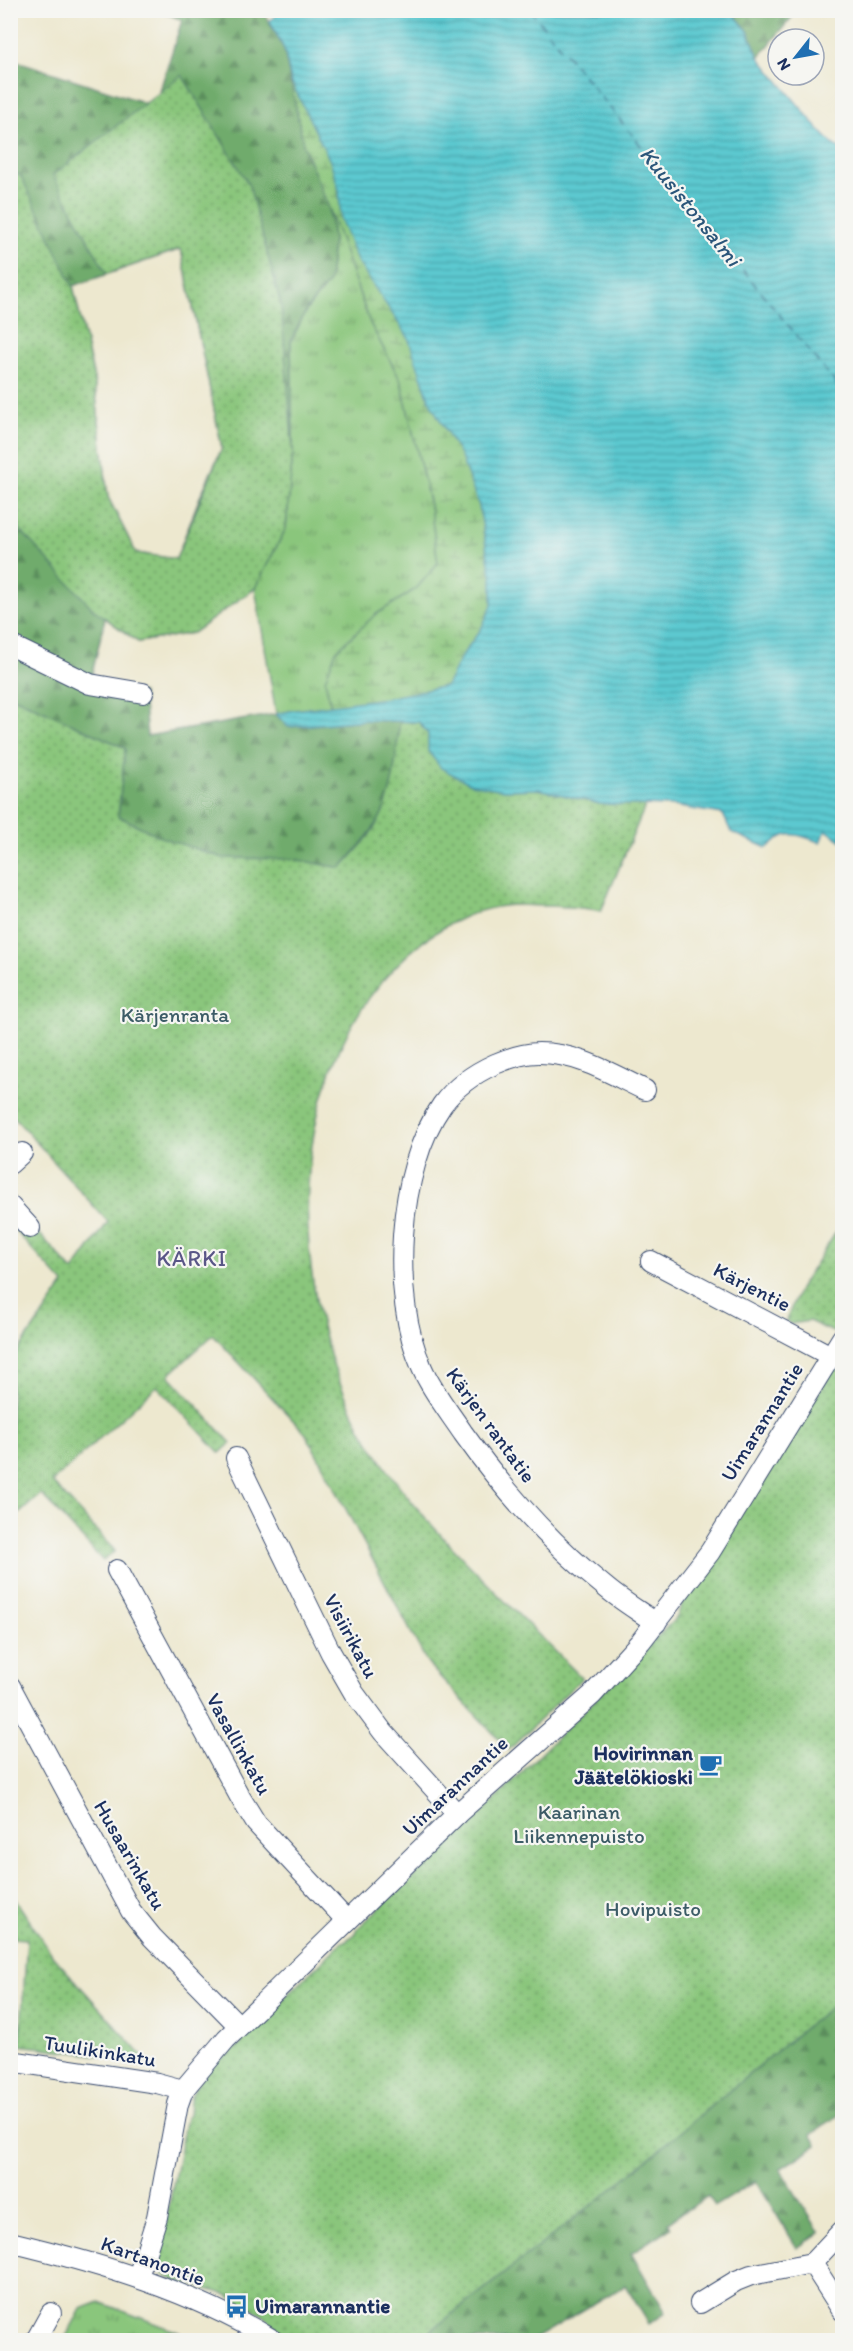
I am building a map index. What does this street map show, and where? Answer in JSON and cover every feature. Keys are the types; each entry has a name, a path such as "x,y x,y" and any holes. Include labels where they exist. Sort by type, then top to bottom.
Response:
{"street":[{"path":"10,645 90,684 143,693"},
{"name":"Kärjen rantatie","path":"645,1090 580,1059 560,1054 518,1056 483,1069 453,1092 442,1105 424,1141 407,1202 401,1258 406,1310 418,1359 434,1390 460,1428 491,1470 536,1523 573,1560 606,1588 656,1623"},
{"path":"10,1206 30,1228"},
{"name":"Kärjentie","path":"651,1261 831,1356"},
{"name":"Uimarannantie","path":"138,2277 157,2217 178,2103 183,2090 239,2026 347,1921 458,1814 592,1695 656,1623 710,1552 843,1338"},
{"name":"Visiirikatu","path":"236,1458 331,1653 354,1693 382,1732 458,1814"},
{"name":"Vasallinkatu","path":"117,1570 256,1823 347,1921"},
{"name":"Husaarinkatu","path":"10,1686 131,1911 152,1937 239,2026"},
{"name":"Tuulikinkatu","path":"10,2061 157,2083 183,2090"},
{"path":"699,2303 736,2281 751,2275 798,2268 812,2263 843,2231"},
{"name":"Kartanontie","path":"10,2242 138,2277 225,2314 273,2340"},
{"path":"812,2263 843,2310"},
{"path":"36,2340 51,2313"}],"green space":[{"path":"160,11 263,11 284,49 304,147 329,208 333,240 329,282 307,309 291,341 293,451 286,528 255,588 193,633 138,642 105,618 90,683 143,693 147,736 276,714 289,727 365,720 400,721 394,770 386,805 372,830 341,868 292,859 223,858 162,838 118,816 125,748 11,696 11,59 155,106 182,20","holes":["181,249 222,448 176,559 136,553 108,497 94,379 73,286"]},
{"path":"731,11 797,11 784,27 766,27 766,49 759,57 748,31"},
{"path":"303,25 327,29 537,677 331,706 325,680 336,651 375,615 416,589 438,563 430,505 401,381 370,323 329,208 304,147 284,49 279,40"},
{"path":"182,75 249,185 281,305 293,451 286,528 255,588 193,633 138,642 93,609 11,520 11,171 21,176 73,286 94,379 108,497 136,553 176,559 222,448 181,249 107,274 53,175"},
{"path":"329,208 370,323 401,381 430,505 438,563 416,589 375,615 325,680 331,706 276,714 255,588 286,528 293,451 291,341 307,309 329,282 333,240"},
{"name":"Kärjenranta","path":"11,696 125,748 118,816 163,838 223,858 292,859 341,868 373,830 386,805 394,770 400,721 419,722 428,734 504,790 538,789 600,804 646,804 601,911 575,907 512,905 479,911 435,933 397,965 359,1013 332,1068 315,1127 308,1190 310,1253 320,1316 337,1375 362,1430 386,1468 428,1521 582,1678 509,1750 428,1664 306,1434 213,1335 169,1375 231,1443 220,1453 157,1386 52,1482 115,1551 103,1561 41,1494 11,1521 11,1361 64,1284 11,1226 11,1202 73,1271 108,1222 11,1114"},
{"path":"842,1223 842,1336 809,1321 791,1324 786,1321 799,1289"},
{"name":"Hovipuisto","path":"842,1356 842,1998 613,2188 419,2340 292,2340 261,2314 227,2295 178,2282 166,2276 161,2270 159,2258 186,2117 189,2115 191,2096 200,2081 220,2060 241,2044 241,2039 341,1943 356,1934 357,1929 472,1822 677,1617 682,1603"},
{"path":"11,1893 53,1956 148,2062 20,2045 27,1939 11,1938"},
{"path":"842,1998 842,2096 840,2098 842,2113 811,2134 817,2145 780,2169 820,2233 797,2248 756,2181 715,2206 708,2196 668,2222 671,2227 631,2253 666,2313 649,2324 625,2285 533,2340 419,2340 613,2188"},
{"path":"99,2302 181,2333 179,2340 64,2340 81,2309"}],"water":[{"name":"Kuusistonsalmi","path":"280,10 731,11 748,31 759,57 766,66 766,87 784,87 819,130 835,146 842,149 842,841 826,830 820,842 792,834 780,838 767,848 731,832 723,814 673,806 600,804 538,789 504,790 471,784 441,768 428,751 428,734 419,722 365,720 288,727 276,714 386,698 446,686 461,657 481,629 492,605 492,579 479,506 461,457 430,402 408,337 357,261 341,220 339,190 331,163 291,81 284,49 270,21"}],"ferry route":[{"path":"530,10 842,391"}],"place":[{"name":"Hovirinnan Jäätelökioski","path":"711,1765"},
{"name":"Uimarannantie","path":"237,2306"}],"district":[{"name":"KÄRKI","path":"192,1258"}],"park label":[{"name":"Kaarinan Liikennepuisto","path":"579,1824"}]}
